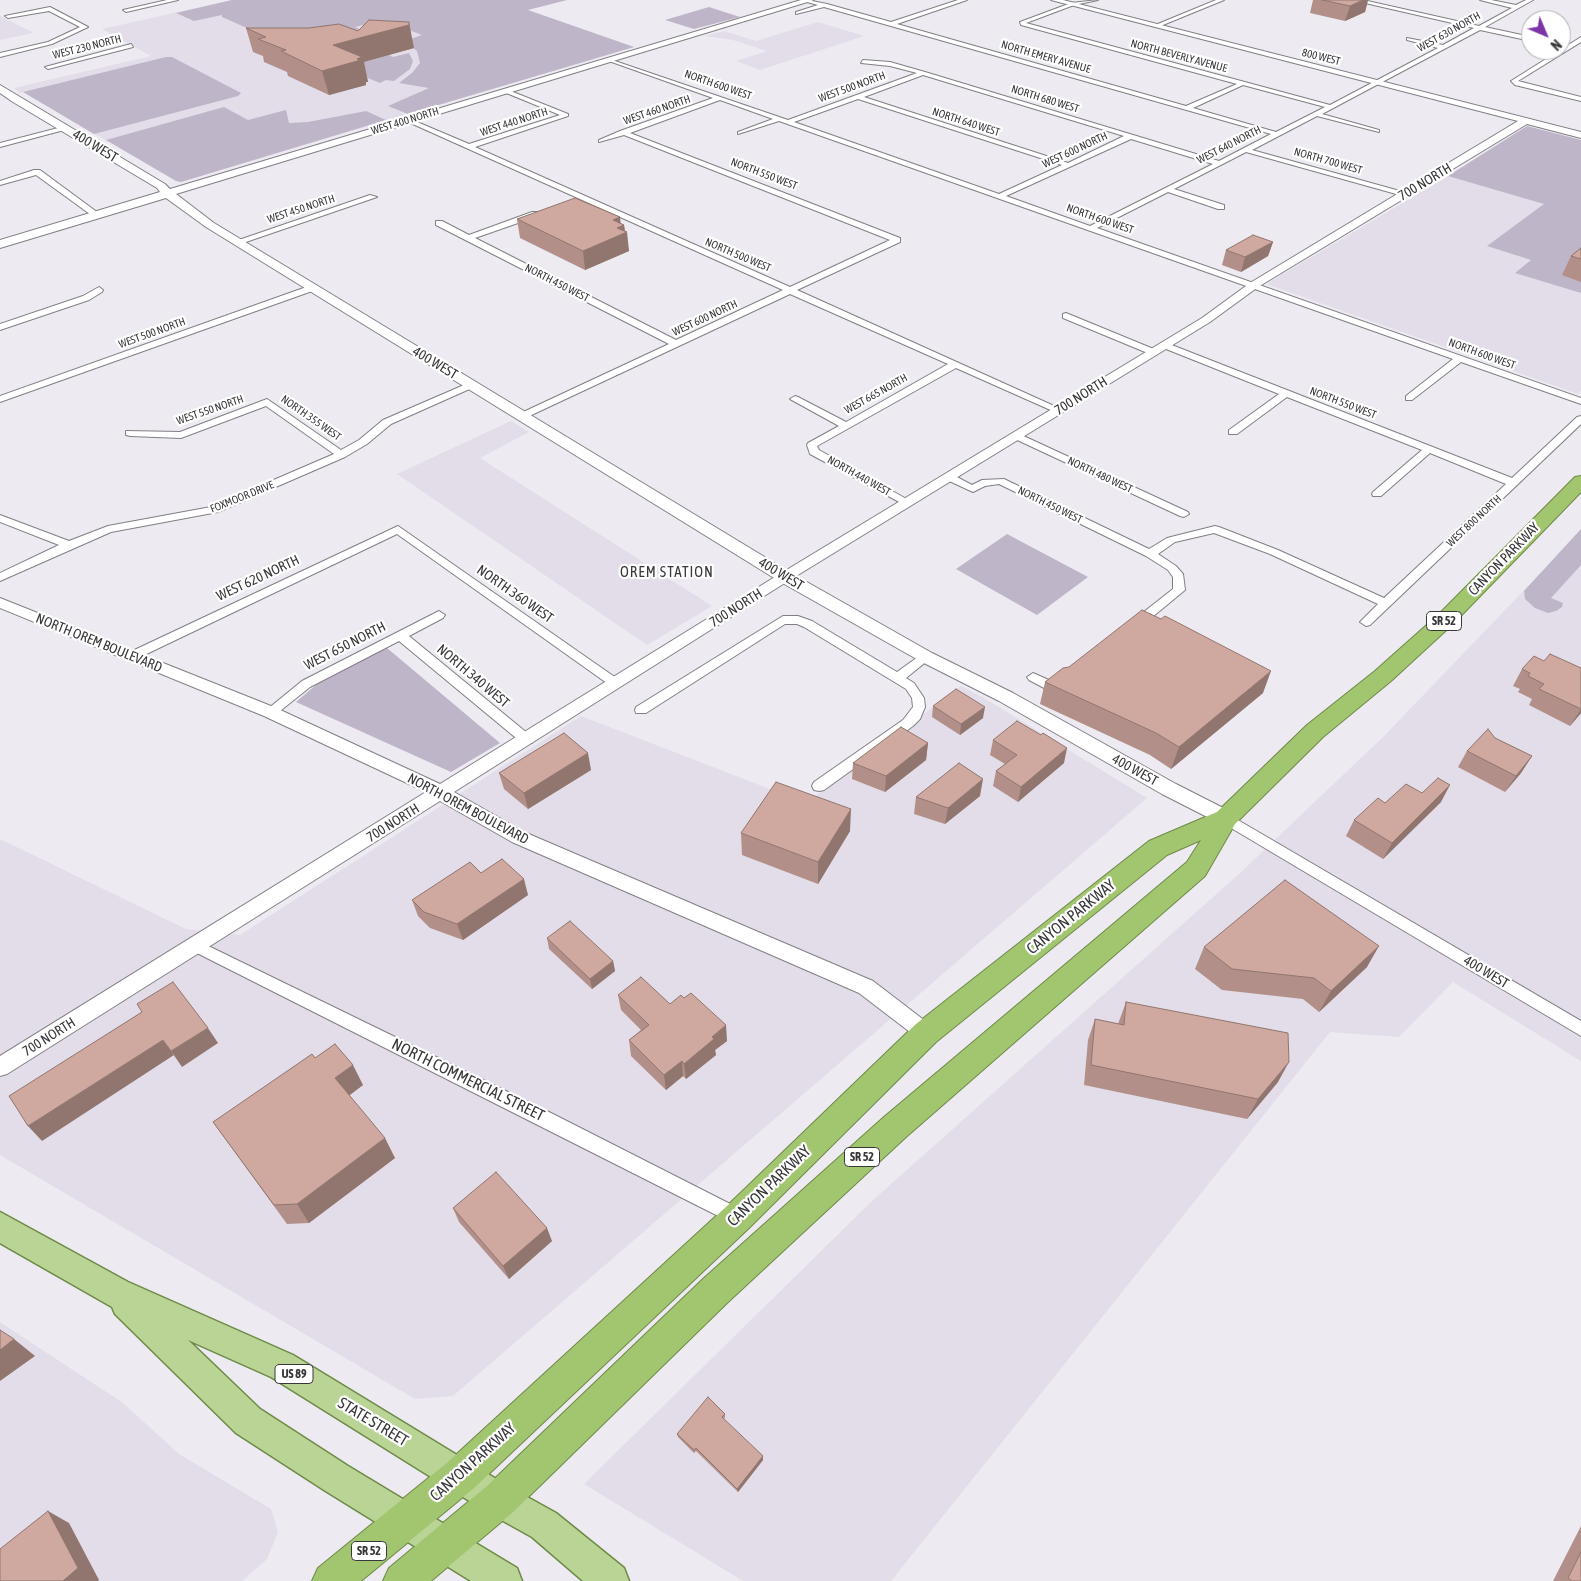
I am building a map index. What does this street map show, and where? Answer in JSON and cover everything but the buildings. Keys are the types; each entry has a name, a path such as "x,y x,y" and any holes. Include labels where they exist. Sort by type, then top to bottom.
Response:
{"highway":[{"name":"CANYON PARKWAY","path":"402,1581 499,1500 715,1292 895,1127 1196,869 1226,818 1315,731 1383,676 1446,619 1581,480"},
{"name":"CANYON PARKWAY","path":"331,1581 407,1521 461,1474 738,1216 926,1034 1158,848 1226,818"}],"main road":[{"name":"WEST 400 NORTH","path":"0,244 809,0"},
{"name":"400 WEST","path":"0,88 16,100 161,186 167,193 210,225 237,242 785,578 926,657 970,678 1168,789 1226,818"},
{"name":"STATE STREET","path":"0,1227 117,1293 282,1366 396,1437 461,1474 499,1500 544,1525 611,1581"},
{"name":"STATE STREET","path":"117,1293 248,1421 504,1581"}],"street":[{"path":"126,10 175,0"},
{"name":"NORTH EMERY AVENUE","path":"809,0 1277,134"},
{"path":"892,24 964,0"},
{"name":"800 WEST","path":"1055,0 1581,135"},
{"path":"1072,4 1095,0"},
{"path":"1156,26 1221,0"},
{"path":"1355,0 1521,37"},
{"path":"1482,0 1516,7"},
{"name":"WEST 630 NORTH","path":"1378,83 1530,0"},
{"path":"798,13 834,3"},
{"name":"NORTH BEVERLY AVENUE","path":"1072,4 1023,22 1023,24 1331,107"},
{"path":"0,55 50,43 85,27 53,9 8,16"},
{"path":"1409,39 1442,47"},
{"path":"50,43 57,47"},
{"name":"WEST 230 NORTH","path":"48,67 131,46"},
{"path":"71,54 78,58"},
{"name":"NORTH 600 WEST","path":"611,60 1581,401"},
{"path":"1545,60 1514,81 1516,84 1581,99"},
{"name":"NORTH 680 WEST","path":"863,62 890,64 923,73 1219,163"},
{"name":"WEST 500 NORTH","path":"740,133 858,97 923,73"},
{"path":"1188,108 1243,83"},
{"name":"WEST 640 NORTH","path":"1091,228 1378,83"},
{"name":"WEST 440 NORTH","path":"468,147 566,116 506,91"},
{"name":"NORTH 640 WEST","path":"858,97 1068,165"},
{"name":"WEST 460 NORTH","path":"601,141 720,98"},
{"path":"1316,114 1378,131"},
{"name":"NORTH 500 WEST","path":"408,120 1058,410"},
{"name":"700 NORTH","path":"0,1068 527,740 615,683 1206,320 1254,286 1525,121"},
{"path":"0,145 66,128"},
{"name":"NORTH 550 WEST","path":"622,132 897,240"},
{"name":"WEST 600 NORTH","path":"1001,196 1131,136"},
{"name":"NORTH 700 WEST","path":"1246,150 1404,195"},
{"path":"0,183 37,172 97,215"},
{"path":"1166,190 1221,208"},
{"name":"WEST 450 NORTH","path":"237,242 373,197"},
{"path":"571,201 580,197"},
{"path":"469,238 544,210"},
{"name":"NORTH 450 WEST","path":"439,223 676,344"},
{"name":"WEST 600 NORTH","path":"522,416 897,240"},
{"name":"WEST 500 NORTH","path":"0,399 312,288"},
{"path":"0,326 86,298 99,290"},
{"name":"NORTH 550 WEST","path":"1066,316 1285,394 1514,483"},
{"path":"1409,398 1460,358"},
{"name":"WEST 665 NORTH","path":"813,448 812,445 816,442 956,364"},
{"name":"FOXMOOR DRIVE","path":"0,577 108,529 214,510 341,455 363,442 388,422 471,385"},
{"path":"1232,432 1285,394"},
{"path":"795,399 845,425"},
{"name":"NORTH 355 WEST","path":"267,402 341,455"},
{"name":"WEST 550 NORTH","path":"130,433 181,435 267,402"},
{"name":"WEST 800 NORTH","path":"1366,622 1581,419"},
{"name":"NORTH 480 WEST","path":"1017,436 1184,514"},
{"name":"NORTH 440 WEST","path":"813,448 814,452 907,502"},
{"path":"1377,494 1429,449"},
{"name":"NORTH 450 WEST","path":"949,477 973,489 982,483 1000,481 1150,554 1172,568 1178,577 1179,590 1125,633"},
{"path":"0,518 69,545"},
{"name":"WEST 620 NORTH","path":"132,656 398,529"},
{"name":"NORTH 360 WEST","path":"398,529 615,683"},
{"path":"1150,554 1171,540 1216,529 1274,552 1385,603"},
{"name":"NORTH OREM BOULEVARD","path":"0,603 270,712 442,793 518,837 866,987 926,1034"},
{"name":"WEST 650 NORTH","path":"270,712 306,684 439,615"},
{"path":"641,710 783,620 798,620 808,624 910,686 918,698 919,706 915,716 908,724 819,786"},
{"name":"NORTH 340 WEST","path":"400,635 527,740"},
{"path":"898,678 926,657"},
{"path":"1033,676 1050,686 1060,685 1074,673"},
{"name":"400 WEST","path":"1226,818 1581,1029"},
{"name":"NORTH COMMERCIAL STREET","path":"196,946 738,1216"}],"shaded area":[{"path":"232,0 497,0 634,47 181,182 96,135 36,98 25,92 20,93 14,88 151,56 102,29"},
{"path":"232,0 567,0 528,10 634,47 408,114 388,106 429,88 399,83 412,73 420,63 417,51 404,41 422,35 383,20 355,27 371,34 281,43 222,17 222,15 194,21 176,13"},
{"path":"709,7 740,17 694,29 665,20"},
{"path":"0,16 32,32 33,33 0,40"},
{"path":"818,22 864,36 760,70 736,61 767,51 733,40 705,36 725,31 756,41"},
{"path":"409,53 413,61 410,69 394,81 386,80 380,83 343,68 389,55 393,57"},
{"path":"172,57 241,93 238,96 94,134 23,92"},
{"path":"224,107 248,120 286,110 289,123 308,122 366,111 386,120 181,182 176,181 106,140"},
{"path":"1527,126 1581,140 1581,391 1578,394 1269,285 1268,283 1448,176"},
{"path":"1527,126 1581,140 1581,293 1515,273 1531,260 1487,246 1544,204 1448,176"},
{"path":"511,421 529,432 480,458 712,606 647,645 397,474"},
{"path":"1581,529 1581,565 1551,598 1563,603 1562,607 1548,613 1535,608 1525,599 1524,591"},
{"path":"1581,531 1581,1061 1453,982 1399,1037 1330,1032 891,1581 743,1581 584,1484 872,1201 1240,873 1383,737"},
{"path":"1007,534 1088,577 1037,615 956,569"},
{"path":"387,648 500,743 451,772 296,702 317,684"},
{"path":"961,686 984,698 1147,798 453,1396 415,1399 0,1155 0,839 186,929 240,935 581,716 806,803"},
{"path":"0,1322 123,1403 179,1454 271,1509 278,1532 267,1559 242,1581 0,1581"}],"district":[{"name":"OREM STATION","path":"667,572"}]}
